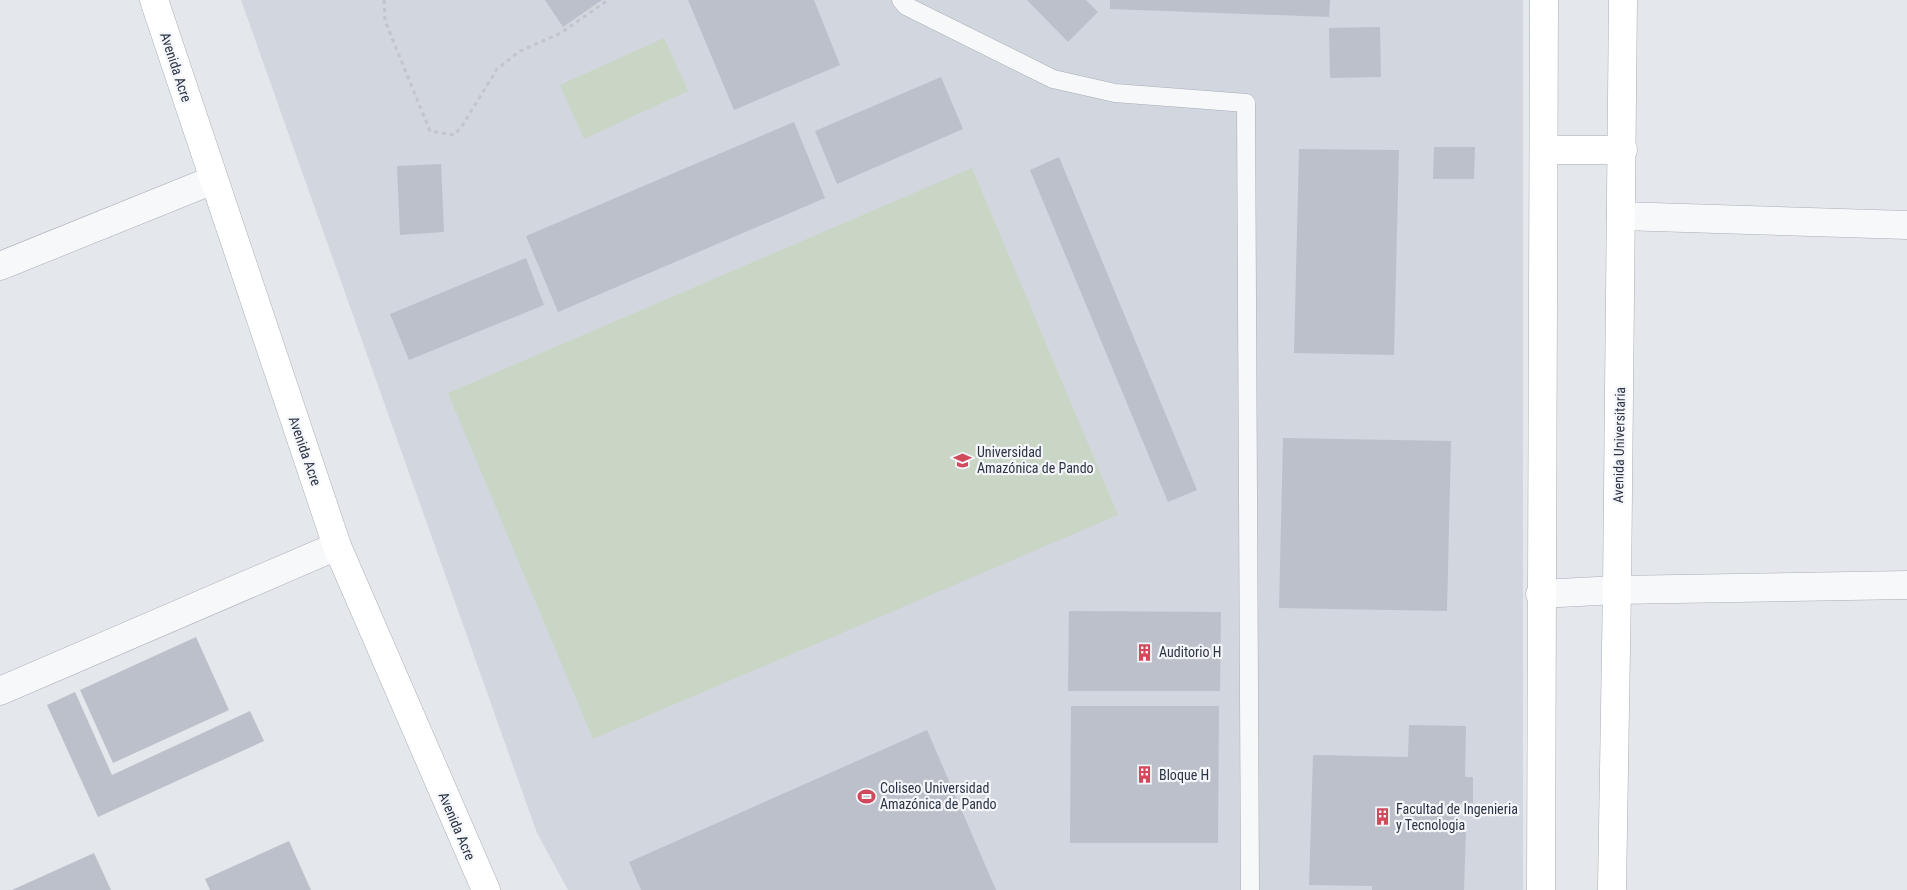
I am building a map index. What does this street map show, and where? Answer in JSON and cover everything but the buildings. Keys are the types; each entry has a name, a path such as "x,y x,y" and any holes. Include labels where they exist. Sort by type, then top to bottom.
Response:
{"main road":[{"name":"Avenida Acre","path":"154,0 337,546 479,888"},
{"path":"1541,890 1540,594 1545,150 1544,0"},
{"name":"Avenida Universitaria","path":"1612,890 1623,0"},
{"path":"1545,150 1622,150"}],"street":[{"path":"0,266 213,180"},
{"path":"1621,216 1907,224"},
{"path":"0,692 337,546"},
{"path":"1540,594 1617,590 1907,585"}],"lane":[{"path":"901,0 906,6 1053,79 1114,94 1246,103 1250,890"}],"path":[{"path":"384,0 385,21 430,131 454,134 462,126 497,69 520,51 561,33 608,0"}],"shaded area":[{"name":"Universidad Amazónica de Pando","path":"241,0 1523,0 1523,890 568,890 537,833"}],"green space":[{"path":"664,38 688,91 584,139 560,85"},
{"path":"972,168 1118,515 593,739 448,393"}],"place":[{"name":"Universidad Amazónica de Pando","path":"963,460"},
{"name":"Auditorio H","path":"1145,652"},
{"name":"Bloque H","path":"1145,775"},
{"name":"Coliseo Universidad Amazónica de Pando","path":"866,796"},
{"name":"Facultad de Ingenieria y Tecnologia","path":"1382,817"}]}
